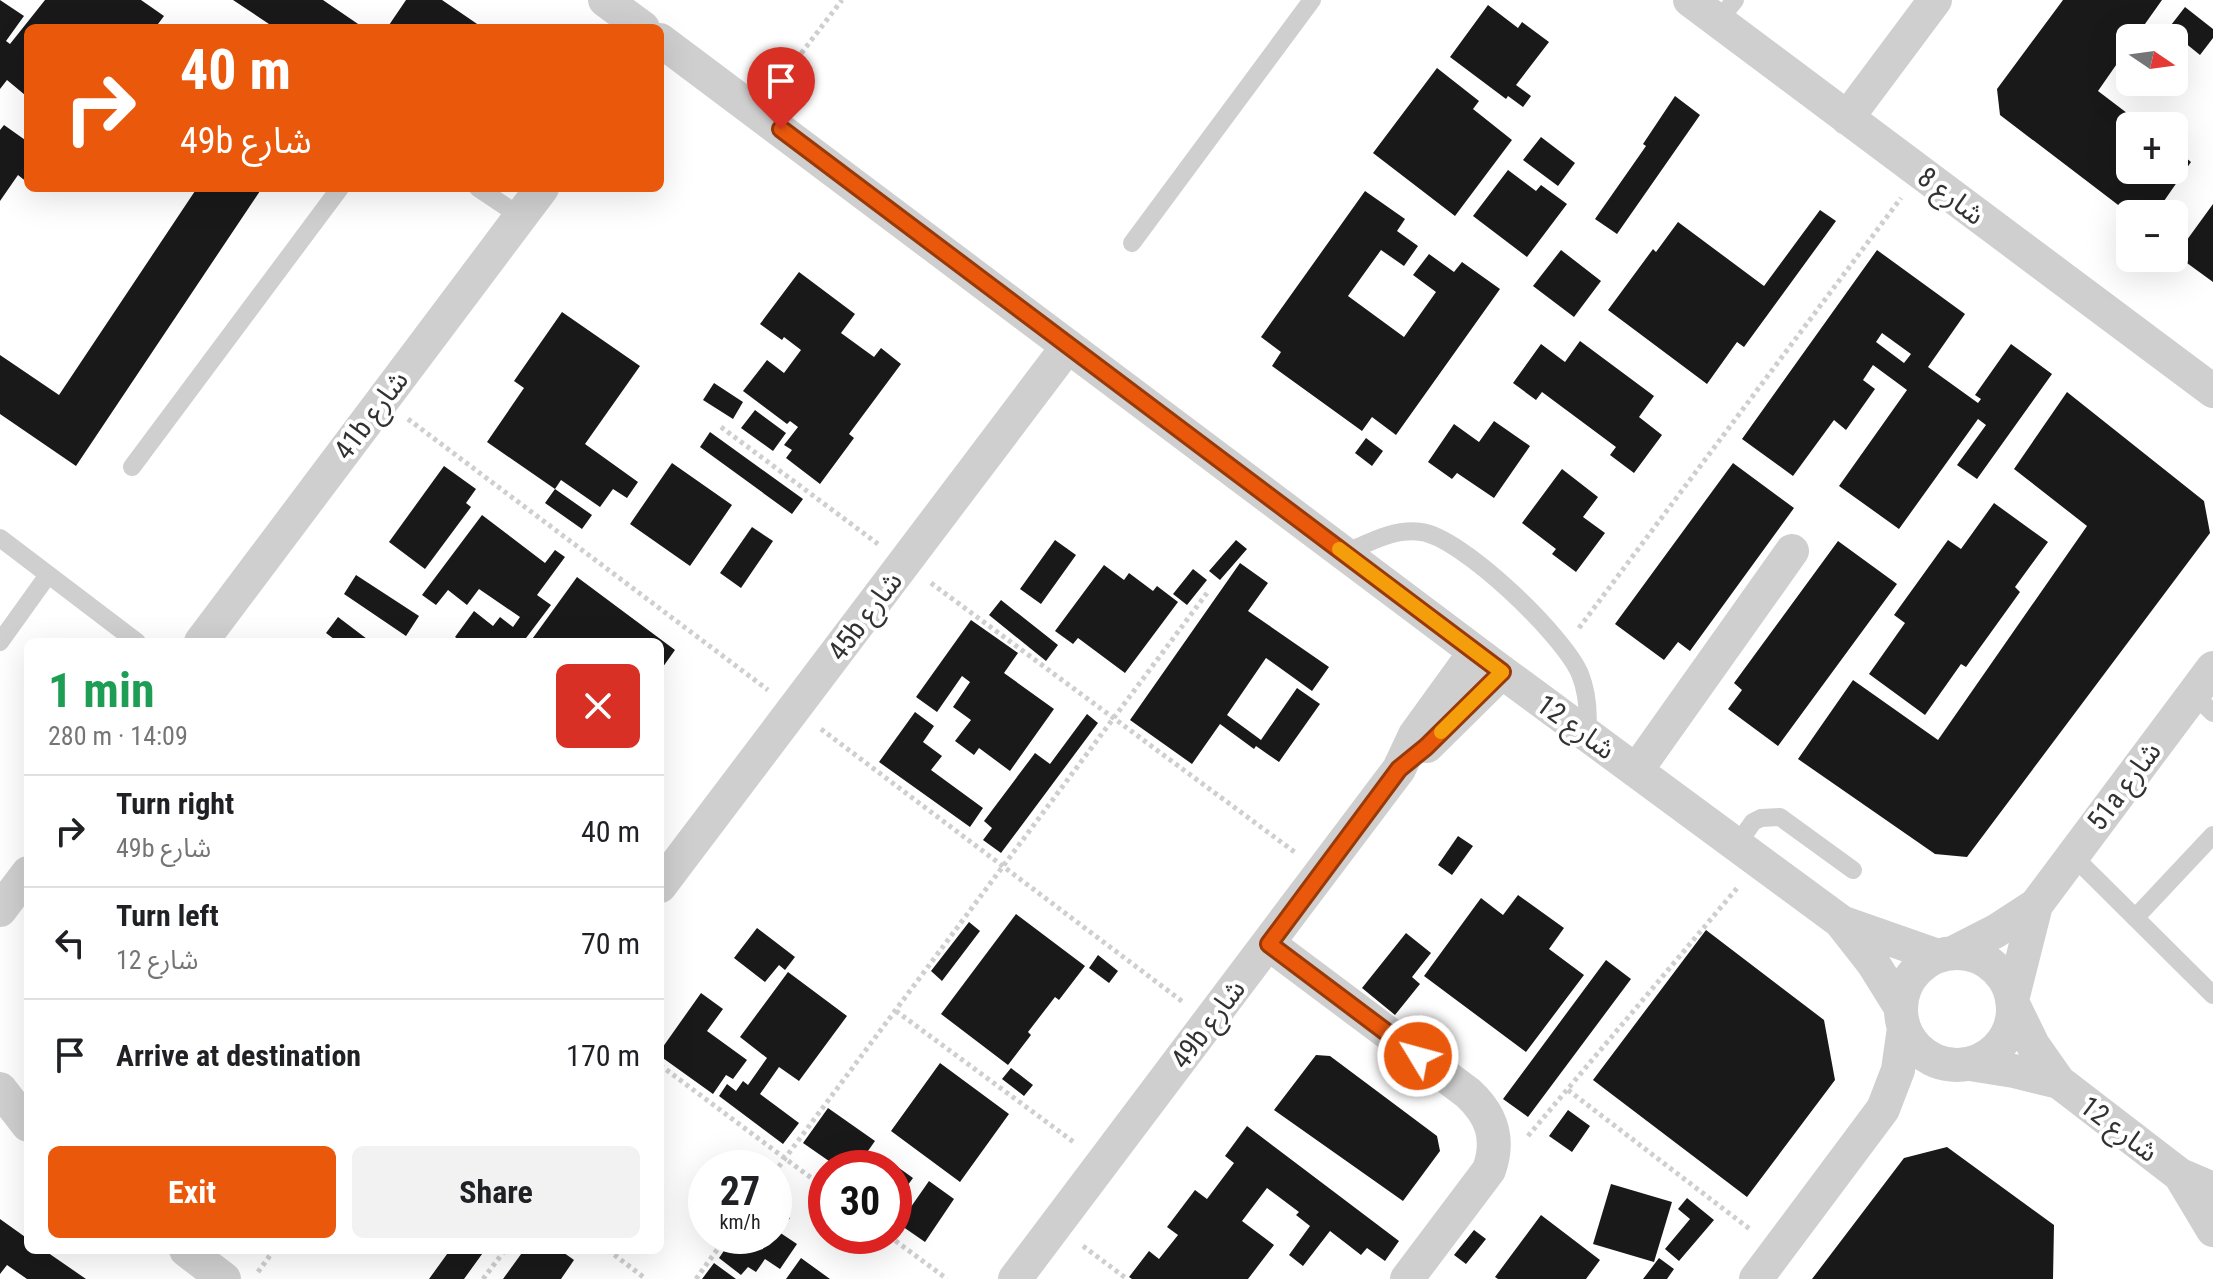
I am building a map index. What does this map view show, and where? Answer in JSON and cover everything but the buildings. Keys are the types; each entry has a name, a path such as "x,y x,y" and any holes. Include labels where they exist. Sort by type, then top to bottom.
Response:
{"street":[{"name":"شارع 12","path":"605,0 635,24"},
{"name":"شارع 8","path":"1690,0 1727,10 1847,118 2213,391"},
{"path":"1847,118 1935,0"},
{"name":"شارع 12","path":"664,47 757,111 1475,652 1840,921 1873,963 1902,1018"},
{"name":"41b شارع","path":"204,638 539,192"},
{"name":"45b شارع","path":"664,881 1068,346"},
{"path":"1636,771 1792,551"},
{"name":"49b شارع","path":"1015,1279 1399,769 1415,735 1475,652"},
{"name":"49b شارع","path":"1399,769 1426,747 1502,672"},
{"name":"51a شارع","path":"1946,954 1996,931 2036,905 2072,855 2206,692"},
{"path":"0,910 24,878"},
{"name":"51a شارع","path":"2012,1002 2036,905"},
{"name":"شارع 12","path":"1840,921 1946,954"},
{"path":"1269,944 1482,1106 1491,1122 1495,1139 1493,1157 1481,1181 1407,1279"},
{"path":"1756,1279 1883,1109 1898,1070 1908,981 1926,962 1946,954 1967,954 1992,965 2008,987 2012,1002 2006,1035 1997,1048 1920,1085 1883,1109"},
{"name":"شارع 12","path":"2012,1002 2033,1045 2059,1082 2180,1175 2213,1189"},
{"path":"1902,1018 1920,1051 1932,1060 1964,1064"},
{"name":"شارع 12","path":"1964,1064 2014,1071 2059,1082"},
{"path":"0,1089 24,1120"},
{"path":"0,1115 24,1129"},
{"name":"شارع 12","path":"2180,1175 2213,1230"},
{"path":"191,1254 224,1279"}],"lane":[{"path":"1132,243 1312,0"},
{"path":"132,467 337,192"},
{"path":"484,192 520,216"},
{"path":"1345,553 1390,534 1424,532 1441,537 1490,573 1564,648 1579,671 1586,691 1587,735"},
{"path":"0,538 132,638"},
{"path":"0,642 48,575"},
{"path":"1747,854 1753,822 1761,818 1780,817 1853,870"},
{"path":"2135,918 2213,835"},
{"path":"2072,855 2213,995"}],"path":[{"path":"757,111 842,0"},
{"path":"1564,648 1920,173"},
{"path":"721,427 1322,873"},
{"path":"791,1150 1207,593"},
{"path":"1493,1157 1522,1142 1568,1090 1747,854"},
{"path":"896,1011 1103,1163"},
{"path":"664,1068 774,1150"},
{"path":"1568,1090 1777,1250"},
{"path":"792,1163 808,1175"},
{"path":"1055,1225 1127,1279"},
{"path":"912,1253 947,1279"},
{"path":"252,1279 271,1254"},
{"path":"483,1279 502,1254"},
{"path":"613,1254 646,1279"},
{"path":"696,1279 714,1254"}],"slow traffic":[{"path":"1339,549 1502,672 1441,732"}],"route":[{"path":"781,129 1502,672 1426,747 1399,769 1269,944 1418,1056"}]}
